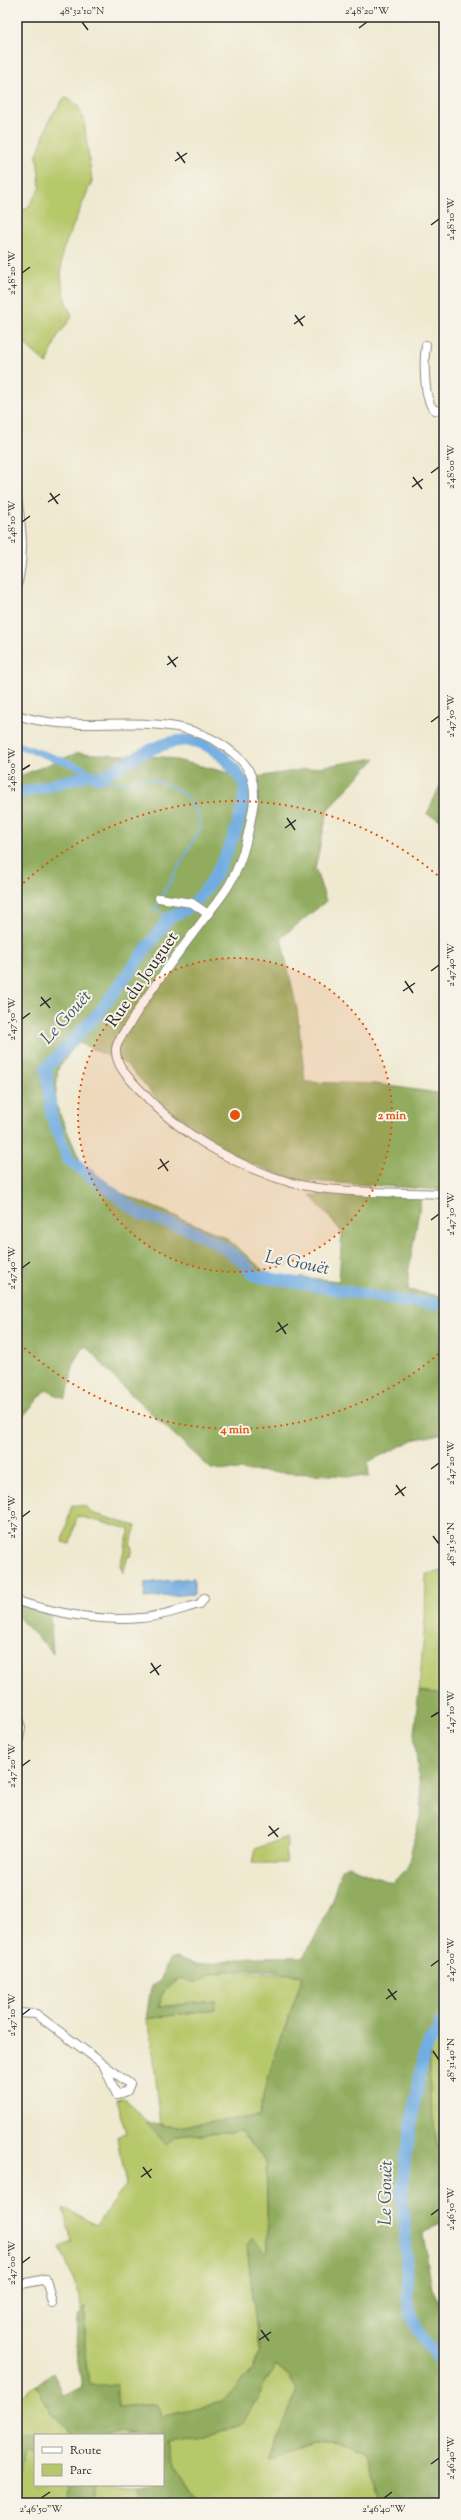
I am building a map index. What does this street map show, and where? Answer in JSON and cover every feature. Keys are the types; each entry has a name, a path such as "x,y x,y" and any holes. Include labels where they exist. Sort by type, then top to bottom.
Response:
{"street":[{"path":"426,345 424,361 429,404 435,410 444,411"},
{"path":"17,498 23,536 21,571 17,586"},
{"name":"Rue du Jouguet","path":"17,715 57,722 156,724 192,730 207,736 240,759 247,767 254,790 253,808 246,843 240,863 229,886 205,912 143,1002 118,1043 118,1059 129,1078 149,1099 196,1137 224,1154 258,1170 293,1183 320,1187 444,1194"},
{"path":"161,898 192,903 205,912"},
{"path":"17,1601 49,1610 92,1618 141,1618 200,1604 204,1598"},
{"path":"17,1716 21,1727 17,1752"},
{"path":"17,2013 36,2014 103,2064"},
{"path":"17,2285 46,2279 52,2303"}],"green space":[{"path":"65,97 78,105 84,122 92,181 62,252 61,276 65,300 72,317 57,337 47,364 17,337 17,211 27,209 40,188 37,155 50,118"},
{"path":"77,753 164,757 250,778 376,758 328,809 315,868 326,901 281,938 297,1009 305,1082 376,1084 444,1094 444,1190 292,1180 227,1153 163,1105 126,1064 77,1042 58,1069 55,1103 88,1179 225,1237 269,1275 339,1281 342,1232 310,1195 410,1196 421,1199 408,1274 408,1290 444,1297 444,1433 413,1440 368,1462 369,1477 211,1469 120,1384 86,1346 76,1358 65,1399 46,1390 17,1423 17,1347 19,1341 17,1339 17,777"},
{"path":"444,777 444,821 427,814"},
{"path":"72,1505 85,1506 91,1513 136,1526 130,1545 133,1547 131,1556 128,1556 123,1573 120,1565 130,1529 77,1516 70,1544 62,1542"},
{"path":"444,1571 444,1694 419,1691 425,1621 426,1574"},
{"path":"17,1603 50,1614 53,1653 17,1616"},
{"path":"419,1691 444,1694 444,2012 430,2035 430,2094 437,2146 444,2153 444,2222 423,2233 432,2289 444,2314 444,2503 381,2503 367,2453 341,2446 313,2444 269,2456 297,2390 288,2375 276,2365 243,2423 205,2439 168,2444 176,2472 195,2503 143,2503 138,2486 164,2486 164,2434 134,2434 123,2431 103,2434 71,2434 67,2426 52,2414 36,2385 53,2372 63,2395 82,2387 76,2350 77,2319 85,2306 85,2346 90,2385 117,2385 117,2406 158,2405 161,2417 222,2402 253,2369 259,2351 247,2245 252,2238 266,2253 268,2251 266,2161 241,2131 176,2136 167,2145 146,2123 177,2127 259,2116 269,2074 303,1976 270,1971 235,1970 213,1973 194,1983 180,1978 162,1993 159,2007 215,2001 216,2009 146,2019 151,1986 160,1981 169,1960 178,1958 187,1962 206,1965 254,1957 304,1957 326,1914 335,1892 341,1869 348,1866 392,1883 407,1869 422,1809 414,1733"},
{"path":"287,1837 286,1863 252,1863 255,1849"},
{"path":"230,1971 303,1976 269,2074 259,2116 177,2127 161,2125 151,2035 146,2019 216,2009 215,2001 159,2007 162,1993 180,1978 202,1980 211,1974"},
{"path":"444,2012 444,2153 437,2147 430,2094 430,2035"},
{"path":"125,2098 167,2145 176,2136 241,2131 266,2161 268,2251 266,2253 247,2245 259,2351 253,2369 222,2402 161,2417 158,2405 116,2406 90,2385 85,2346 85,2307 81,2311 80,2296 60,2247 72,2242 63,2208 97,2225 126,2185 118,2136 126,2134 116,2100"},
{"path":"276,2365 288,2375 297,2390 269,2456 313,2444 341,2446 367,2453 381,2503 195,2503 176,2472 167,2444 205,2439 243,2423"},
{"path":"36,2385 52,2414 67,2426 71,2434 34,2434 34,2486 138,2486 143,2503 17,2503 17,2399"},
{"path":"123,2431 134,2434 97,2434"},
{"path":"17,2435 34,2435 34,2451 27,2450 24,2455 17,2493"},
{"path":"68,2486 95,2486 93,2503 67,2503"}],"water":[{"path":"194,1578 194,1594 144,1598 145,1583"}],"waterway":[{"name":"Le Gouët","path":"17,794 89,775 100,778 141,754 177,741 194,741 211,748 228,762 245,785 244,799 240,815 229,847 222,863 204,891 189,907 169,918 97,1015 46,1068 52,1118 68,1159 140,1214 187,1229 218,1244 238,1258 256,1276 402,1301 444,1304"},
{"path":"17,745 83,768 89,775"},
{"path":"100,778 116,783 125,783 142,779 166,784 182,793 194,807 201,827 162,896"},
{"path":"160,900 154,908 169,918"},
{"name":"Le Gouët","path":"444,2018 424,2053 405,2159 402,2198 406,2241 407,2296 413,2320 423,2340 444,2365"}]}
